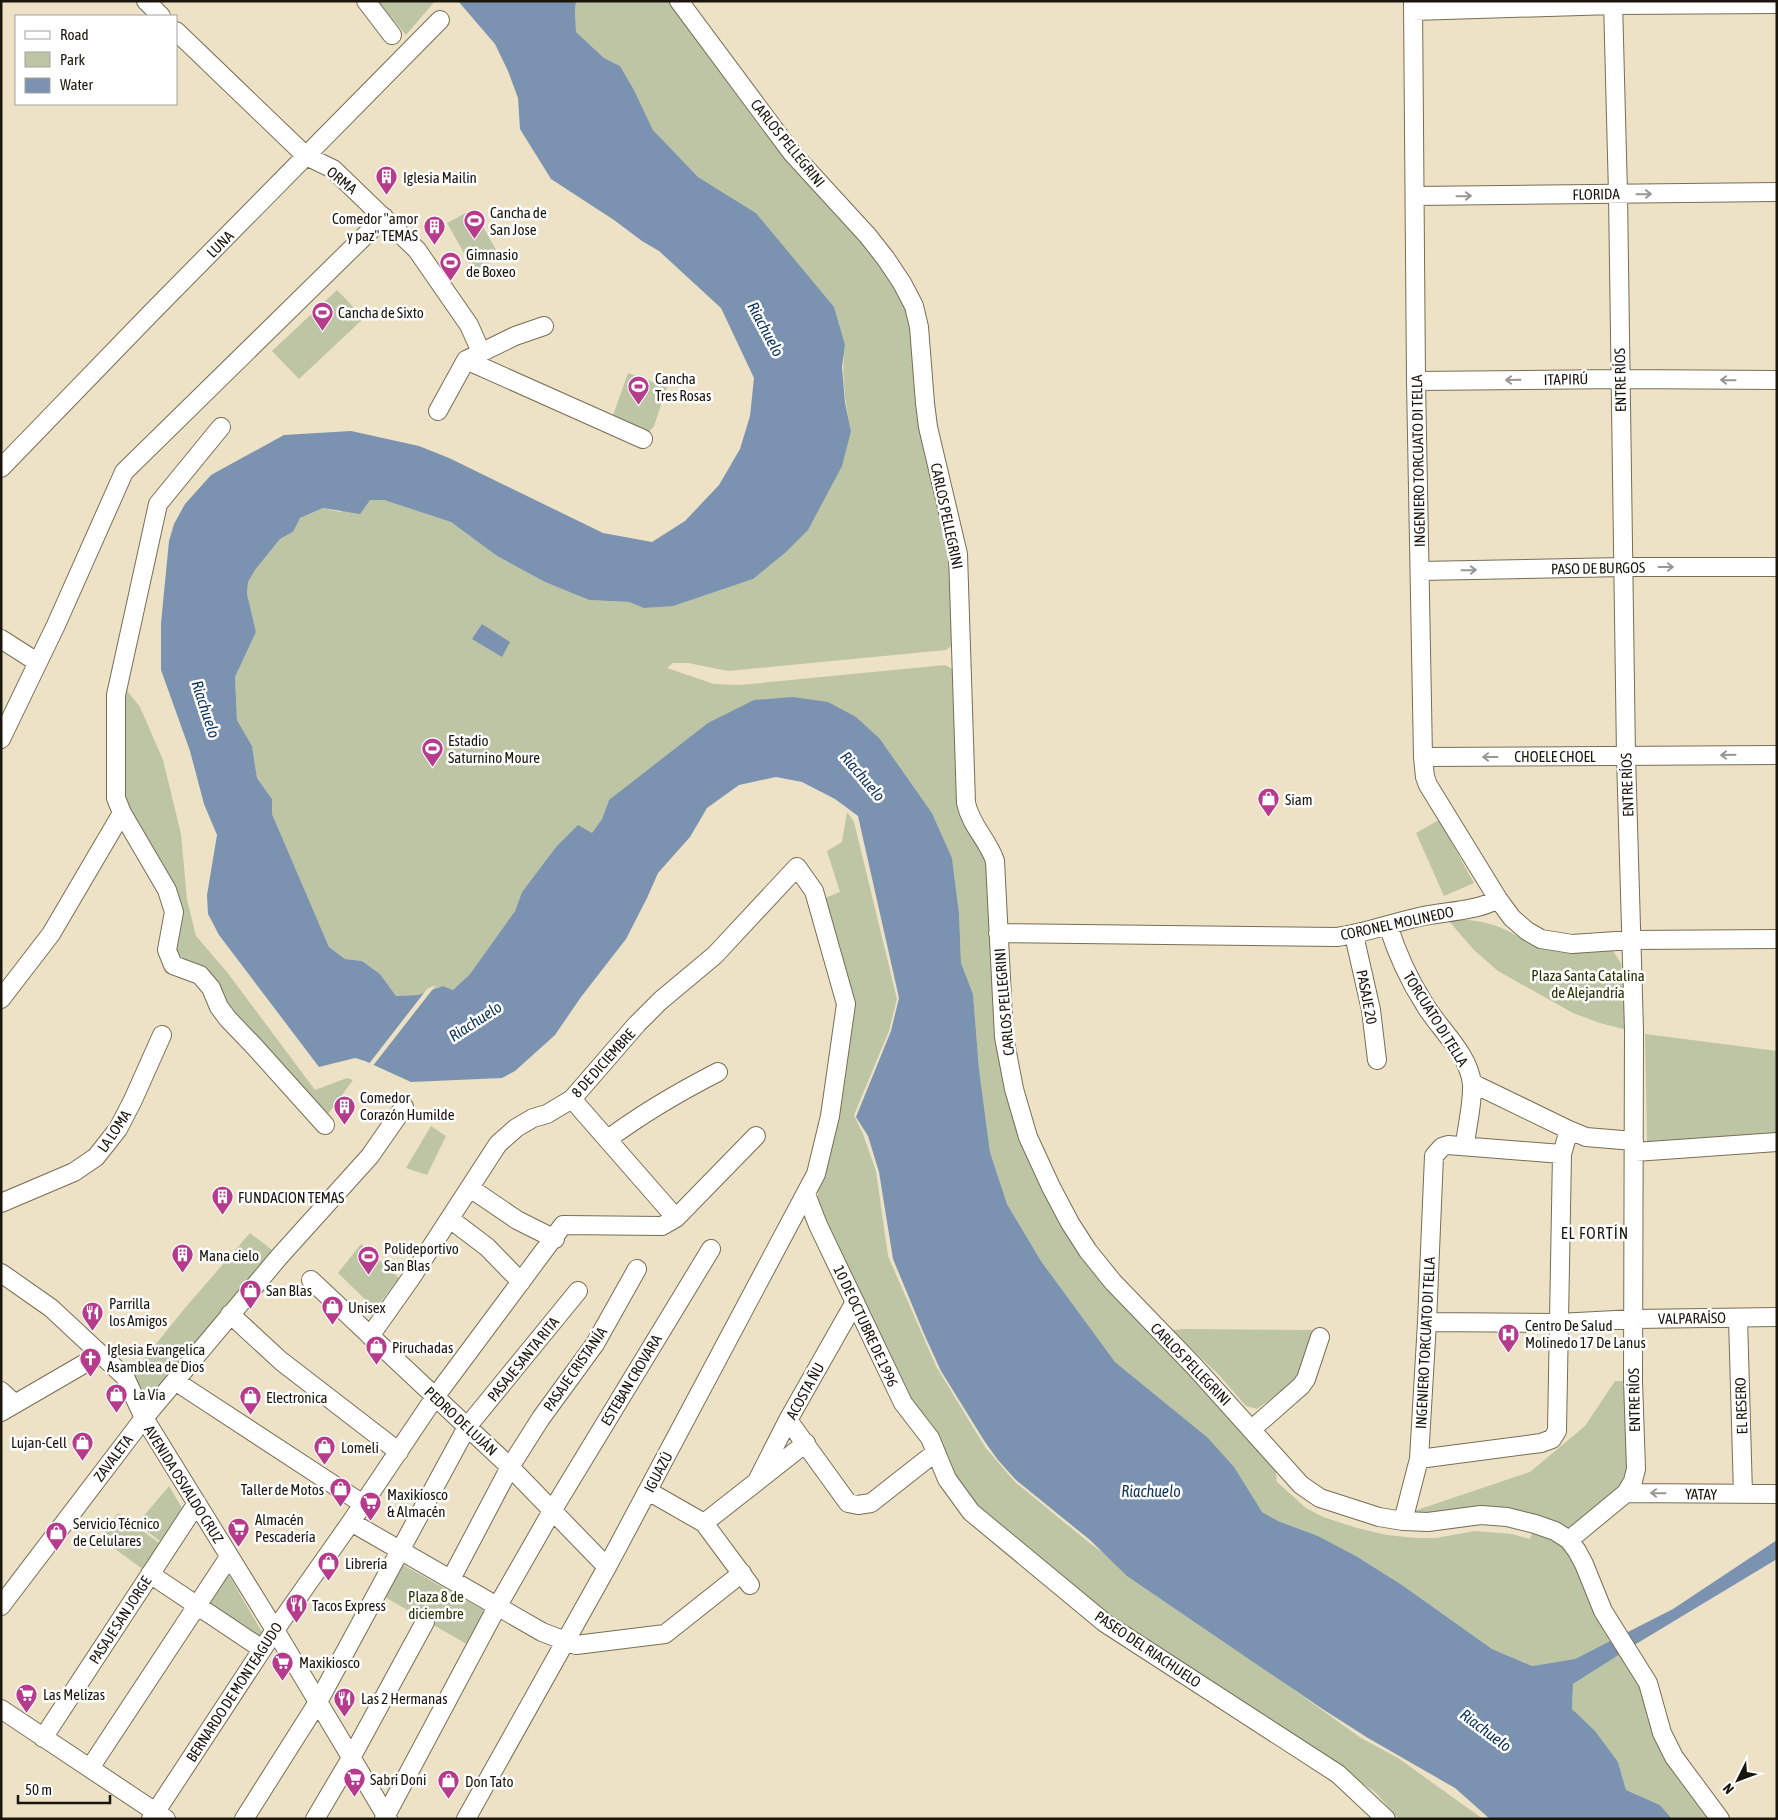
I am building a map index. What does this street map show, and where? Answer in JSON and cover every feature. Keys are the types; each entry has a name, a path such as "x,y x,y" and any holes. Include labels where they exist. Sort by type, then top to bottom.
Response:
{"street":[{"path":"146,1 160,15"},
{"path":"366,1 392,35"},
{"name":"CARLOS PELLEGRINI","path":"679,1 787,146 868,236 902,283 914,306 919,326 928,427 958,554 966,803 969,815 992,852 995,861 1004,1037 1014,1088 1028,1137 1051,1187 1083,1244 1113,1282 1194,1366 1301,1484 1320,1498 1379,1517 1403,1521 1428,1522 1481,1516 1507,1517 1555,1531 1569,1540"},
{"path":"1413,6 1613,3 1777,4"},
{"name":"ENTRE RÍOS","path":"1569,1540 1626,1493 1633,1482 1636,1469 1633,1381 1635,1319 1631,940 1613,3"},
{"name":"INGENIERO TORCUATO DI TELLA","path":"1413,6 1416,381 1423,757 1425,777 1430,790 1498,899"},
{"name":"LUNA","path":"1,468 440,20"},
{"name":"ORMA","path":"178,33 306,156 333,169 417,250 469,326 474,356"},
{"name":"FLORIDA","path":"1415,196 1777,192"},
{"path":"1,739 56,625 124,472 384,217"},
{"path":"438,411 474,356 515,336 544,326"},
{"path":"474,356 642,439"},
{"name":"ITAPIRÚ","path":"1416,381 1777,380"},
{"path":"221,427 158,504 116,694 116,798 122,813 167,890 174,912 167,950 173,965 200,975 212,988 219,1007 228,1019 254,1045 325,1125"},
{"name":"PASO DE BURGOS","path":"1420,570 1777,567"},
{"path":"1,639 37,662"},
{"name":"CHOELE CHOEL","path":"1423,757 1777,755"},
{"path":"1,999 51,934 122,813"},
{"name":"8 DE DICIEMBRE","path":"370,1336 450,1219 498,1144 516,1128 532,1118 547,1114 572,1099 660,1001 715,955 797,867"},
{"name":"IGUAZÚ","path":"466,1819 607,1567 816,1174 830,1116 846,1004 814,891 797,867"},
{"path":"1498,899 1527,931 1541,939 1572,944 1631,940 1777,939"},
{"name":"CORONEL MOLINEDO","path":"998,933 1337,937 1354,935 1441,912 1488,905 1498,899"},
{"name":"TORCUATO DI TELLA","path":"1388,925 1412,983 1430,1013 1464,1060 1472,1083 1464,1145"},
{"name":"PASAJE 20","path":"1354,935 1372,1010 1377,1060"},
{"name":"LA LOMA","path":"1,1203 74,1172 96,1157 118,1129 134,1100 162,1035"},
{"path":"608,1139 638,1116 718,1072"},
{"path":"1472,1083 1586,1137 1634,1146 1777,1142"},
{"path":"572,1099 676,1218"},
{"name":"ZAVALETA","path":"1,1606 144,1418 230,1314 370,1156 404,1108"},
{"path":"1419,1459 1542,1443 1552,1439 1557,1431 1562,1154 1569,1130"},
{"path":"470,1188 517,1220 559,1232 662,1226 676,1218 756,1136"},
{"name":"INGENIERO TORCUATO DI TELLA","path":"1403,1521 1419,1459 1434,1156 1442,1147 1448,1144 1464,1145"},
{"path":"1464,1145 1562,1154"},
{"name":"10 DE OCTUBRE DE 1996","path":"806,1194 818,1225 902,1404 930,1438 936,1452"},
{"path":"450,1219 487,1247 521,1282"},
{"name":"BERNARDO DE MONTEAGUDO","path":"158,1817 275,1630 351,1522 435,1397 559,1232"},
{"name":"ESTEBAN CROVARA","path":"386,1818 497,1607 552,1511 711,1249"},
{"name":"PASAJE CRISTANÍA","path":"451,1579 510,1467 541,1418 595,1344 637,1269"},
{"path":"1,1273 51,1308 101,1354 8,1408 1,1391"},
{"name":"PEDRO DE LUJÁN","path":"311,1280 510,1467 607,1567"},
{"name":"PASAJE SANTA RITA","path":"244,1819 318,1702 467,1427 578,1291"},
{"name":"ACOSTA ÑU","path":"757,1482 788,1420 855,1302"},
{"path":"230,1314 281,1361 399,1452"},
{"name":"VALPARAÍSO","path":"1427,1322 1558,1323 1635,1319 1777,1317"},
{"name":"EL RESERO","path":"1738,1318 1743,1494"},
{"path":"1252,1429 1301,1386 1306,1378 1320,1336"},
{"name":"AVENIDA OSVALDO CRUZ","path":"101,1354 125,1377 144,1418 275,1630 386,1818"},
{"path":"175,1381 363,1504"},
{"path":"788,1420 848,1503 858,1505 871,1503 936,1452"},
{"name":"ACOSTA ÑU","path":"704,1523 806,1444"},
{"name":"PASEO DEL RIACHUELO","path":"936,1452 948,1479 971,1512 1105,1623 1338,1774 1386,1819"},
{"path":"351,1522 542,1632 576,1645 665,1634 746,1579 704,1523 648,1491"},
{"name":"YATAY","path":"1626,1493 1777,1494"},
{"name":"PASAJE SAN JORGE","path":"43,1738 197,1503"},
{"path":"1569,1540 1577,1551 1603,1611 1648,1683 1662,1733 1674,1757 1720,1819"},
{"path":"90,1768 229,1558"},
{"path":"150,1574 262,1649"},
{"path":"315,1819 351,1758 425,1622"},
{"path":"1,1709 90,1768 158,1817"}],"green space":[{"path":"378,1 435,1 406,35"},
{"path":"576,1 669,1 742,97 887,272 907,310 913,338 913,381 916,399 928,461 952,559 957,642 946,650 728,671 688,663 673,663 667,668 714,684 740,685 945,665 958,672 961,789 988,854 1001,1039 1047,1188 1223,1408 1275,1466 1277,1482 1306,1508 1323,1517 1387,1535 1436,1538 1475,1531 1512,1534 1530,1539 1533,1531 1550,1536 1564,1546 1578,1565 1613,1640 1575,1659 1532,1666 1492,1649 1402,1585 1356,1556 1318,1536 1278,1521 1262,1512 1207,1437 1115,1362 1041,1261 1007,1204 990,1152 979,1069 973,994 961,963 959,913 952,858 932,813 880,739 609,800 602,819 592,833 556,847 522,892 515,911 470,974 453,990 443,986 418,995 396,996 380,974 362,961 345,959 329,947 272,814 272,799 257,778 252,746 237,720 235,677 256,632 247,594 248,582 255,570 280,539 293,532 300,518 323,508 340,512 370,500 384,500 451,522 497,556 545,582 589,600 629,602 645,608 673,605 753,579 851,431 844,388 845,345 777,239 756,213 698,177 653,130 620,66 604,58 576,32"},
{"name":"Cancha de San Jose","path":"473,209 500,257 474,271 447,223"},
{"name":"Cancha de Sixto","path":"337,290 364,318 299,379 272,351"},
{"name":"Cancha Tres Rosas","path":"628,373 667,387 654,426 643,439 610,424"},
{"path":"125,688 140,707 163,760 181,834 187,900 196,936 227,972 315,1090 347,1078 353,1080 325,1118 299,1091 251,1030 228,1012 174,953 178,926 123,798"},
{"path":"847,812 854,822 897,999 889,1031 854,1115 876,1171 888,1256 936,1366 985,1447 1015,1482 1092,1545 1361,1738 1398,1758 1483,1819 1399,1819 1375,1792 1339,1767 1101,1614 964,1496 908,1405 819,1208 818,1182 848,1056 855,1002 847,974 839,965 820,900 840,892 827,851 842,842"},
{"path":"1439,820 1474,883 1444,896 1416,833"},
{"name":"Plaza Santa Catalina de Alejandría","path":"1447,919 1470,920 1493,925 1545,948 1558,950 1606,949 1613,951 1621,963 1627,1030 1573,1013 1498,971 1474,950"},
{"path":"1645,1034 1777,1051 1777,1138 1647,1142"},
{"path":"431,1126 446,1136 427,1175 406,1168"},
{"path":"250,1233 272,1250 147,1400 130,1376 185,1308"},
{"name":"Polideportivo San Blas","path":"361,1244 399,1278 375,1309 338,1273"},
{"path":"1172,1330 1315,1330 1294,1382 1257,1409 1246,1406 1219,1375"},
{"path":"1615,1381 1627,1381 1629,1471 1623,1484 1576,1524 1563,1529 1434,1517 1411,1512 1530,1472 1585,1426"},
{"path":"169,1486 185,1513 164,1544 137,1524"},
{"path":"118,1513 162,1545 144,1570 100,1538"},
{"name":"Plaza 8 de diciembre","path":"401,1564 489,1613 470,1646 383,1596"},
{"path":"227,1572 263,1634 258,1644 206,1606"},
{"path":"1621,1653 1636,1674 1712,1819 1672,1819 1660,1805 1626,1790 1618,1762 1572,1709 1573,1684"}],"water":[{"name":"Riachuelo","path":"458,1 576,1 576,32 604,58 620,66 653,130 698,177 756,213 834,307 845,345 842,367 845,403 851,431 842,466 808,530 786,552 753,579 673,606 644,608 629,602 589,600 545,582 497,556 451,522 384,500 370,500 360,514 323,508 300,518 293,532 280,539 255,570 248,582 247,594 256,632 235,677 237,720 252,746 257,778 272,799 272,814 329,947 345,959 362,961 380,974 396,996 418,995 443,986 453,990 470,974 515,911 522,892 556,847 578,825 592,833 602,819 609,800 708,723 754,700 793,697 828,702 856,717 880,739 932,813 952,858 959,913 961,963 973,994 979,1069 990,1152 1007,1204 1041,1261 1115,1362 1207,1437 1234,1467 1262,1512 1278,1521 1318,1536 1356,1556 1402,1585 1492,1649 1532,1666 1575,1659 1673,1609 1777,1540 1777,1559 1573,1684 1572,1709 1595,1731 1618,1762 1626,1790 1660,1805 1672,1819 1490,1819 1455,1788 1368,1738 1324,1710 1127,1576 1090,1540 1016,1480 998,1460 941,1371 893,1259 879,1172 868,1136 856,1117 891,1031 899,998 858,816 835,799 802,782 776,777 739,785 707,808 690,837 658,873 626,939 581,997 555,1035 515,1071 502,1078 411,1082 355,1058 319,1067 219,935 208,914 207,895 217,835 204,804 190,751 161,670 161,623 169,541 174,524 185,504 211,475 284,435 351,431 419,446 449,458 603,533 652,542 685,521 719,485 740,449 750,416 754,378 721,308 659,251 551,179 520,129 518,98 495,44"},
{"path":"482,624 510,642 502,657 472,639"}],"pier":[{"path":"436,985 372,1067 368,1065 427,989"}],"place":[{"name":"Iglesia Mailin","path":"387,196"},
{"name":"Cancha de San Jose","path":"474,240"},
{"name":"Comedor \"amor y paz\" TEMAS","path":"434,246"},
{"name":"Gimnasio de Boxeo","path":"450,282"},
{"name":"Cancha de Sixto","path":"322,331"},
{"name":"Cancha Tres Rosas","path":"639,406"},
{"name":"Estadio Saturnino Moure","path":"432,768"},
{"name":"Siam","path":"1269,818"},
{"name":"Comedor Corazón Humilde","path":"344,1125"},
{"name":"FUNDACION TEMAS","path":"222,1216"},
{"name":"Mana cielo","path":"183,1274"},
{"name":"Polideportivo San Blas","path":"368,1276"},
{"name":"San Blas","path":"250,1309"},
{"name":"Unisex","path":"332,1326"},
{"name":"Parrilla los Amigos","path":"93,1331"},
{"name":"Centro De Salud Molinedo 17 De Lanus","path":"1509,1353"},
{"name":"Piruchadas","path":"376,1366"},
{"name":"Iglesia Evangelica Asamblea de Dios","path":"91,1377"},
{"name":"La Via","path":"117,1413"},
{"name":"Electronica","path":"250,1416"},
{"name":"Lujan-Cell","path":"83,1461"},
{"name":"Lomeli","path":"325,1466"},
{"name":"Taller de Motos","path":"340,1508"},
{"name":"Maxikiosco & Almacén","path":"371,1522"},
{"name":"Almacén Pescadería","path":"239,1547"},
{"name":"Servicio Técnico de Celulares","path":"57,1551"},
{"name":"Librería","path":"329,1582"},
{"name":"Tacos Express","path":"296,1624"},
{"name":"Maxikiosco","path":"283,1681"},
{"name":"Las Melizas","path":"27,1713"},
{"name":"Las 2 Hermanas","path":"345,1717"},
{"name":"Sabri Doni","path":"354,1798"},
{"name":"Don Tato","path":"449,1800"}],"district":[{"name":"EL FORTÍN","path":"1595,1233"}]}
